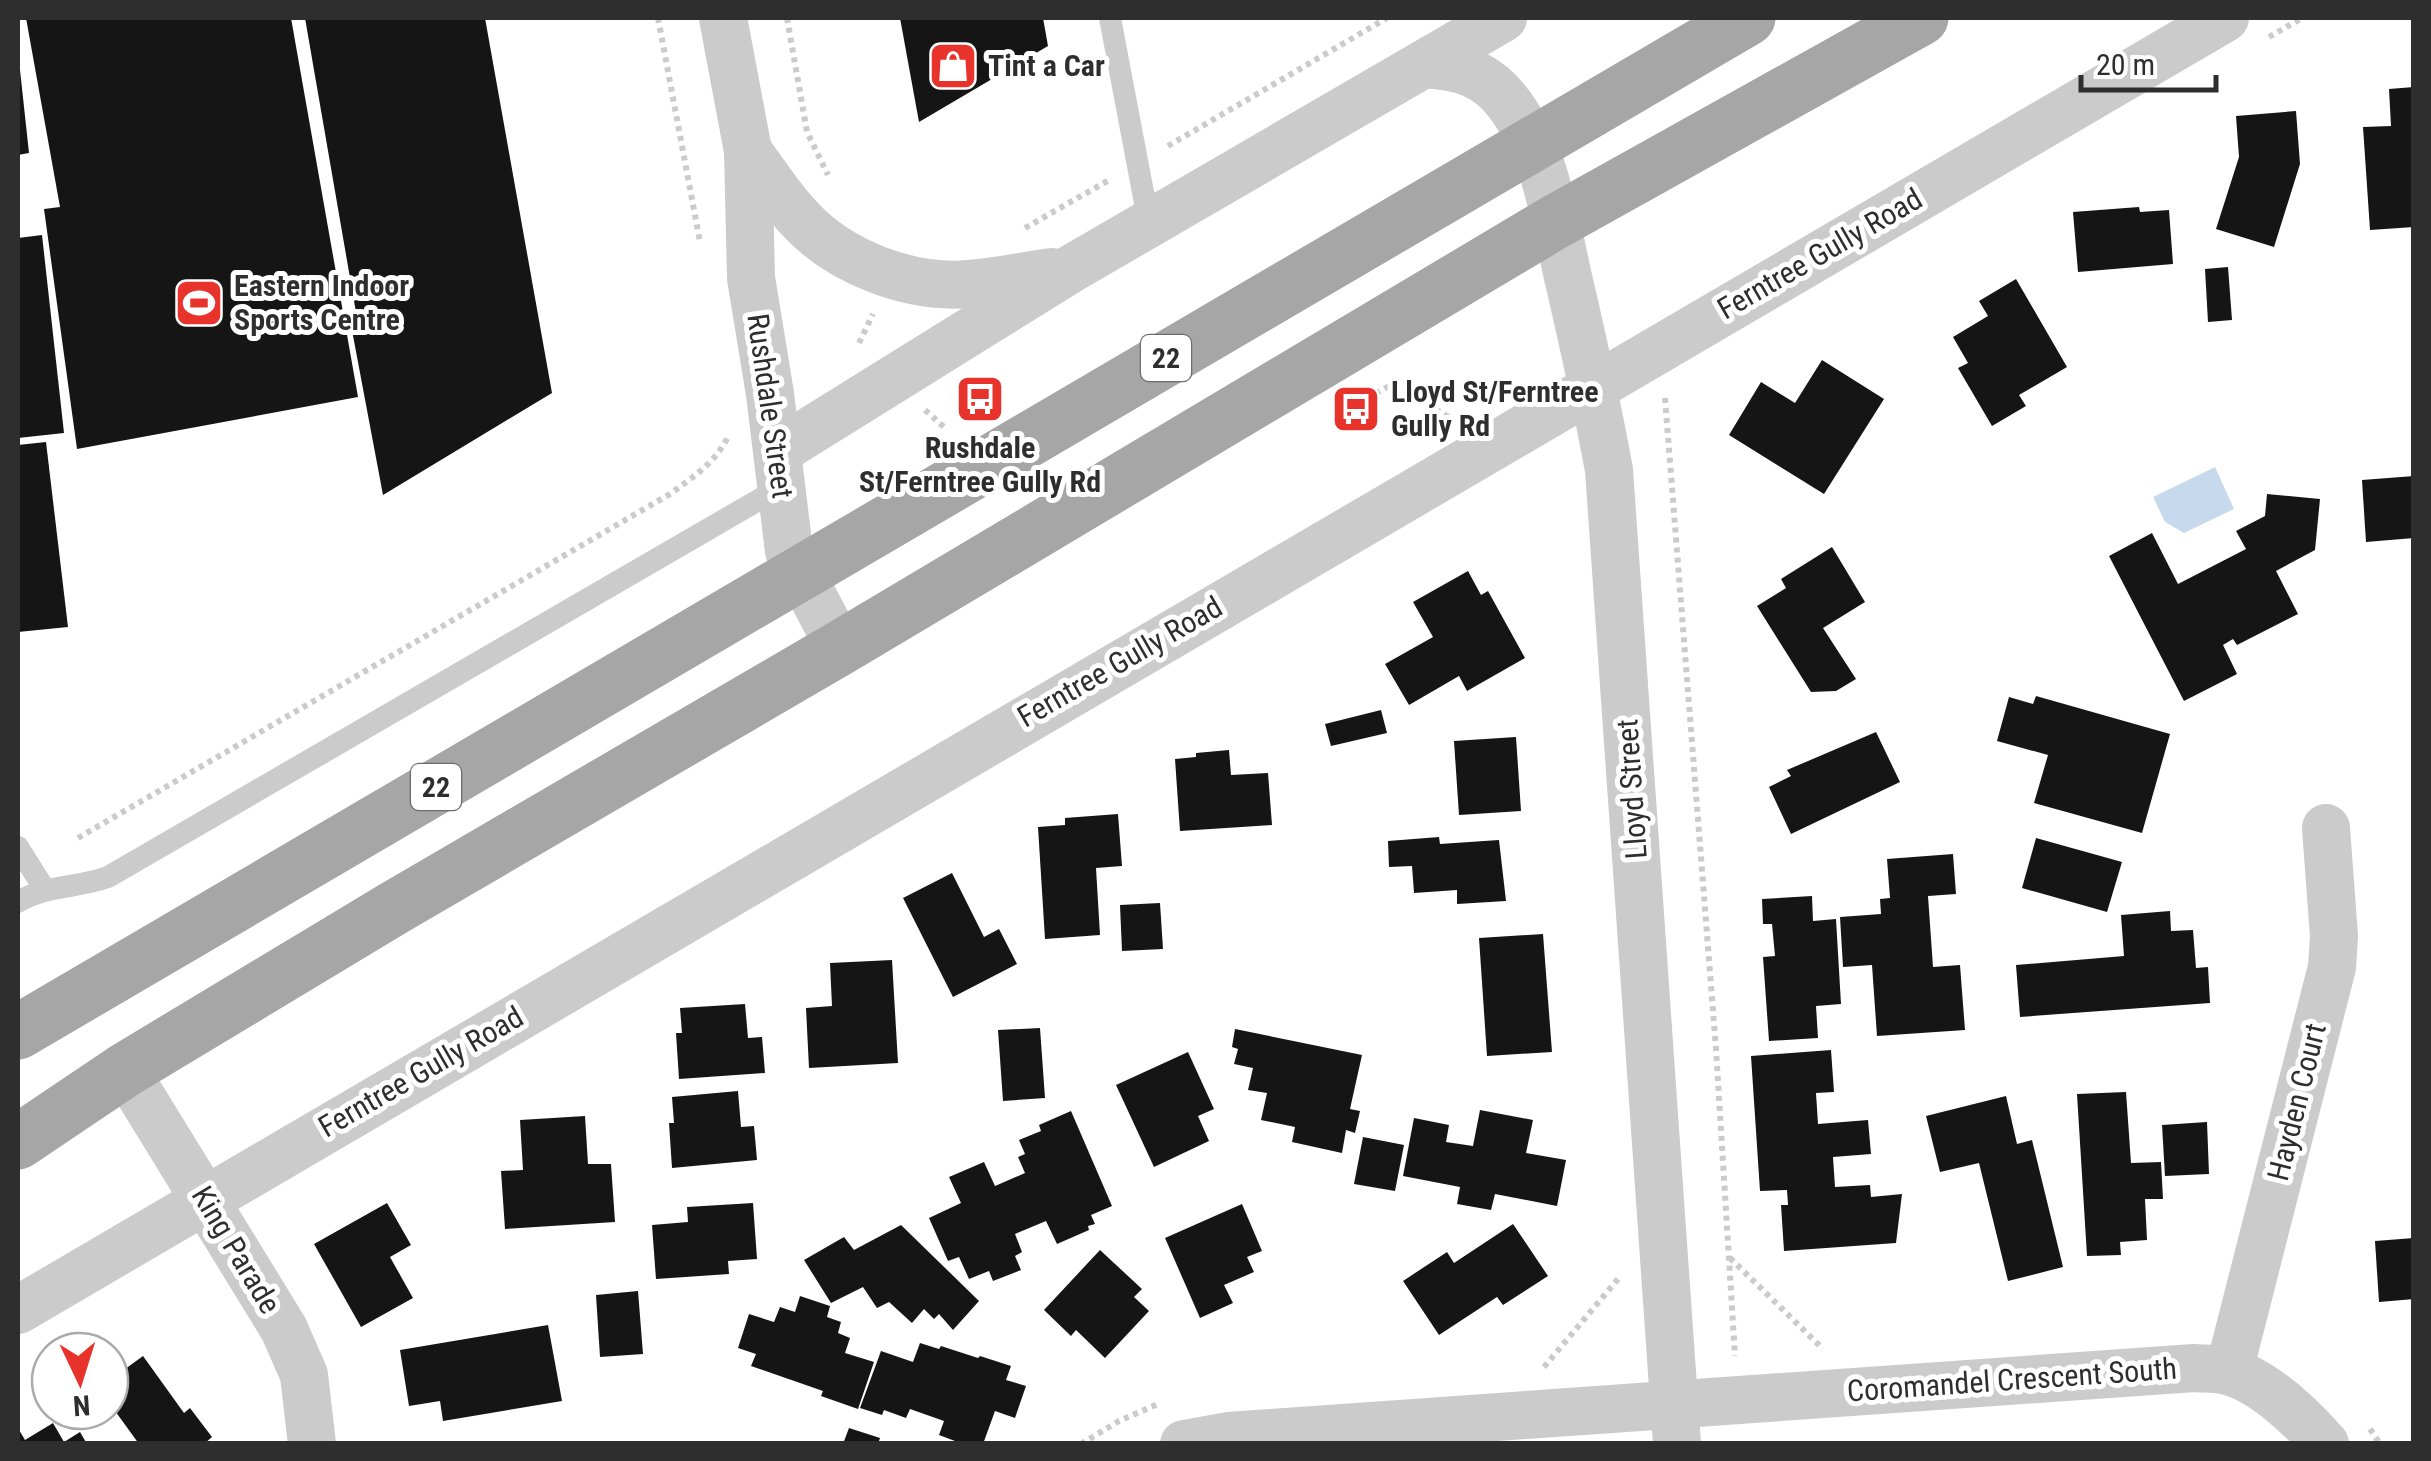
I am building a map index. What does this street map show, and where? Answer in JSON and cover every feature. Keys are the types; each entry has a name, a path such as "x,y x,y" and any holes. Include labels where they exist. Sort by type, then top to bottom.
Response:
{"main road":[{"name":"22","path":"18,1032 1748,18"},
{"path":"18,1142 125,1070 394,908 1556,222 1921,18"}],"street":[{"name":"Rushdale Street","path":"723,18 748,151 751,278 789,551 840,648"},
{"path":"779,469 1069,270 1504,18"},
{"name":"Ferntree Gully Road","path":"18,1310 2225,18"},
{"path":"1424,64 1455,66 1476,74 1500,93 1532,143"},
{"name":"Lloyd Street","path":"1532,143 1556,222 1609,470 1675,1424"},
{"name":"Rushdale Street","path":"748,151 802,221 830,244 889,275 965,285 1069,270"},
{"name":"Hayden Court","path":"2229,1371 2332,967 2334,936 2326,828"},
{"name":"King Parade","path":"125,1070 206,1198 295,1352 309,1398 312,1444"},
{"name":"Coromandel Crescent South","path":"1184,1444 1228,1436 1675,1424 2194,1368 2229,1371"},
{"path":"2229,1371 2285,1407 2325,1444"}],"lane":[{"path":"1110,18 1149,224"},
{"path":"18,902 45,890 85,886 108,876 779,469"},
{"path":"18,847 45,890"}],"path":[{"path":"658,18 704,260"},
{"path":"787,18 808,132 834,184"},
{"path":"1358,403 1394,383 1492,444"},
{"path":"1664,386 1735,1356"},
{"path":"78,838 670,494 712,461 728,438 730,425"},
{"path":"1730,1258 1824,1350"},
{"path":"1543,1368 1618,1278"}],"water":[{"path":"2215,467 2234,509 2184,533 2165,522 2153,497"}],"building":[{"name":"Eastern Indoor Sports Centre","path":"26,18 291,18 358,397 77,449 44,209 60,207"},
{"path":"305,18 485,18 552,393 383,495 351,325 358,324"},
{"name":"Tint a Car","path":"900,18 1043,18 1048,46 919,122"},
{"path":"18,70 29,153 18,155"},
{"path":"2414,87 2414,227 2370,230 2363,127 2391,126 2389,89"},
{"path":"2296,111 2300,164 2274,247 2216,229 2239,157 2236,116"},
{"path":"2139,207 2140,212 2169,210 2173,264 2078,272 2073,212"},
{"path":"42,235 64,433 18,438 18,238"},
{"path":"2228,267 2232,320 2208,322 2205,269"},
{"path":"2016,279 2067,367 2019,395 2026,406 1992,426 1958,368 1968,363 1953,337 1988,316 1979,301"},
{"path":"1822,360 1884,399 1824,494 1729,435 1761,382 1795,403"},
{"path":"46,442 68,627 18,632 18,445"},
{"path":"2414,476 2414,538 2366,542 2362,480"},
{"path":"2267,494 2320,499 2315,550 2276,571 2298,614 2237,645 2233,639 2223,645 2237,674 2184,701 2109,556 2152,533 2178,584 2246,549 2236,531 2265,516"},
{"path":"1832,547 1865,602 1823,628 1856,679 1836,691 1811,692 1757,606 1786,588 1781,579"},
{"path":"1468,571 1481,595 1488,591 1525,658 1467,691 1459,676 1409,705 1385,664 1433,637 1413,602"},
{"path":"2036,696 2170,734 2142,833 2034,803 2048,755 1997,741 2009,697 2033,704"},
{"path":"1381,710 1387,733 1331,746 1325,724"},
{"path":"1876,732 1900,782 1791,834 1769,787 1791,776 1787,770"},
{"path":"1516,737 1521,811 1459,815 1454,741"},
{"path":"1229,750 1231,775 1268,773 1272,825 1180,831 1175,759"},
{"path":"1118,814 1122,866 1096,868 1100,935 1045,939 1038,827 1065,825 1065,818"},
{"path":"1439,837 1440,844 1499,840 1506,901 1457,904 1457,890 1414,893 1412,866 1389,867 1388,841"},
{"path":"2036,838 2122,862 2107,912 2022,888"},
{"path":"1953,854 1956,894 1928,896 1933,967 1960,965 1965,1030 1877,1036 1872,965 1843,967 1840,917 1881,914 1880,899 1890,898 1887,859"},
{"path":"952,873 984,937 999,929 1017,964 953,997 903,898"},
{"path":"1812,896 1813,921 1836,919 1841,1004 1816,1006 1818,1038 1769,1041 1763,957 1775,956 1772,924 1763,924 1762,899"},
{"path":"1160,903 1163,949 1122,951 1120,905"},
{"path":"2170,911 2171,931 2193,930 2196,968 2208,967 2210,1003 2020,1017 2016,965 2124,956 2121,915"},
{"path":"1543,934 1552,1052 1487,1056 1479,938"},
{"path":"892,960 898,1063 809,1068 806,1008 832,1006 830,963"},
{"path":"745,1004 748,1038 762,1037 765,1073 679,1079 676,1033 682,1033 680,1008"},
{"path":"1040,1028 1045,1098 1003,1101 998,1030"},
{"path":"1235,1029 1362,1055 1350,1109 1360,1111 1355,1133 1346,1130 1342,1153 1292,1142 1295,1127 1261,1120 1267,1093 1248,1090 1253,1068 1234,1064 1238,1049 1232,1047"},
{"path":"1831,1050 1834,1092 1816,1093 1818,1124 1868,1120 1871,1154 1833,1157 1835,1187 1870,1185 1871,1197 1902,1194 1896,1243 1784,1251 1781,1205 1788,1205 1787,1190 1760,1191 1751,1056"},
{"path":"1188,1052 1214,1109 1198,1116 1209,1141 1154,1167 1116,1085"},
{"path":"738,1091 741,1127 754,1126 757,1160 672,1168 672,1097"},
{"path":"2126,1092 2131,1163 2161,1162 2163,1199 2145,1199 2147,1240 2120,1242 2121,1255 2087,1256 2077,1094"},
{"path":"2006,1096 2017,1144 2032,1140 2063,1267 2008,1281 1979,1163 1940,1172 1926,1116"},
{"path":"1480,1110 1533,1120 1526,1153 1566,1160 1557,1206 1495,1194 1491,1210 1457,1204 1460,1187 1403,1176 1414,1118 1449,1125 1446,1142 1473,1146"},
{"path":"1071,1111 1112,1206 1091,1215 1095,1224 1088,1226 1089,1230 1057,1244 1046,1221 1015,1234 1022,1252 1015,1256 1021,1270 993,1281 989,1271 969,1279 959,1257 948,1261 929,1218 961,1203 949,1177 984,1162 995,1186 1025,1173 1018,1157 1025,1154 1019,1140 1041,1131 1039,1125"},
{"path":"585,1116 588,1164 611,1164 615,1222 505,1229 501,1171 523,1170 520,1120"},
{"path":"2207,1122 2209,1174 2165,1176 2162,1125"},
{"path":"1363,1137 1404,1145 1395,1191 1354,1184"},
{"path":"387,1203 411,1245 390,1257 413,1298 361,1327 314,1244"},
{"path":"753,1203 757,1259 728,1261 729,1274 656,1279 652,1225 688,1222 687,1207"},
{"path":"1242,1204 1262,1251 1247,1257 1254,1272 1224,1285 1233,1303 1200,1318 1165,1238"},
{"path":"1513,1224 1548,1276 1503,1305 1497,1297 1439,1335 1403,1281 1447,1252 1454,1263"},
{"path":"901,1225 979,1301 953,1330 939,1314 934,1319 924,1309 912,1323 889,1302 877,1308 863,1287 831,1303 804,1260 844,1237 854,1250"},
{"path":"2414,1238 2414,1299 2379,1302 2375,1241"},
{"path":"1100,1250 1142,1289 1134,1297 1149,1311 1105,1358 1076,1330 1071,1336 1044,1310"},
{"path":"638,1291 643,1354 600,1357 596,1295"},
{"path":"800,1296 830,1306 827,1317 841,1322 838,1333 850,1338 845,1353 874,1362 858,1409 821,1396 823,1391 751,1366 756,1354 738,1348 749,1314 774,1322 780,1307 795,1312"},
{"path":"548,1325 562,1401 443,1421 440,1401 409,1406 400,1350"},
{"path":"920,1343 1011,1366 1006,1380 1026,1386 1015,1418 995,1411 983,1444 963,1444 939,1435 944,1421 910,1409 906,1418 884,1410 882,1415 860,1408 881,1351 913,1362"},
{"path":"143,1356 184,1413 190,1408 212,1437 204,1444 139,1444 130,1431 130,1365"},
{"path":"18,1428 25,1440 40,1431 58,1431 64,1442 80,1432 87,1444 18,1444"},
{"path":"849,1428 880,1438 878,1444 843,1444"}],"place":[{"name":"Tint a Car","path":"953,66"},
{"name":"Eastern Indoor Sports Centre","path":"199,303"},
{"name":"Rushdale St/Ferntree Gully Rd","path":"980,399"},
{"name":"Lloyd St/Ferntree Gully Rd","path":"1356,409"}]}
